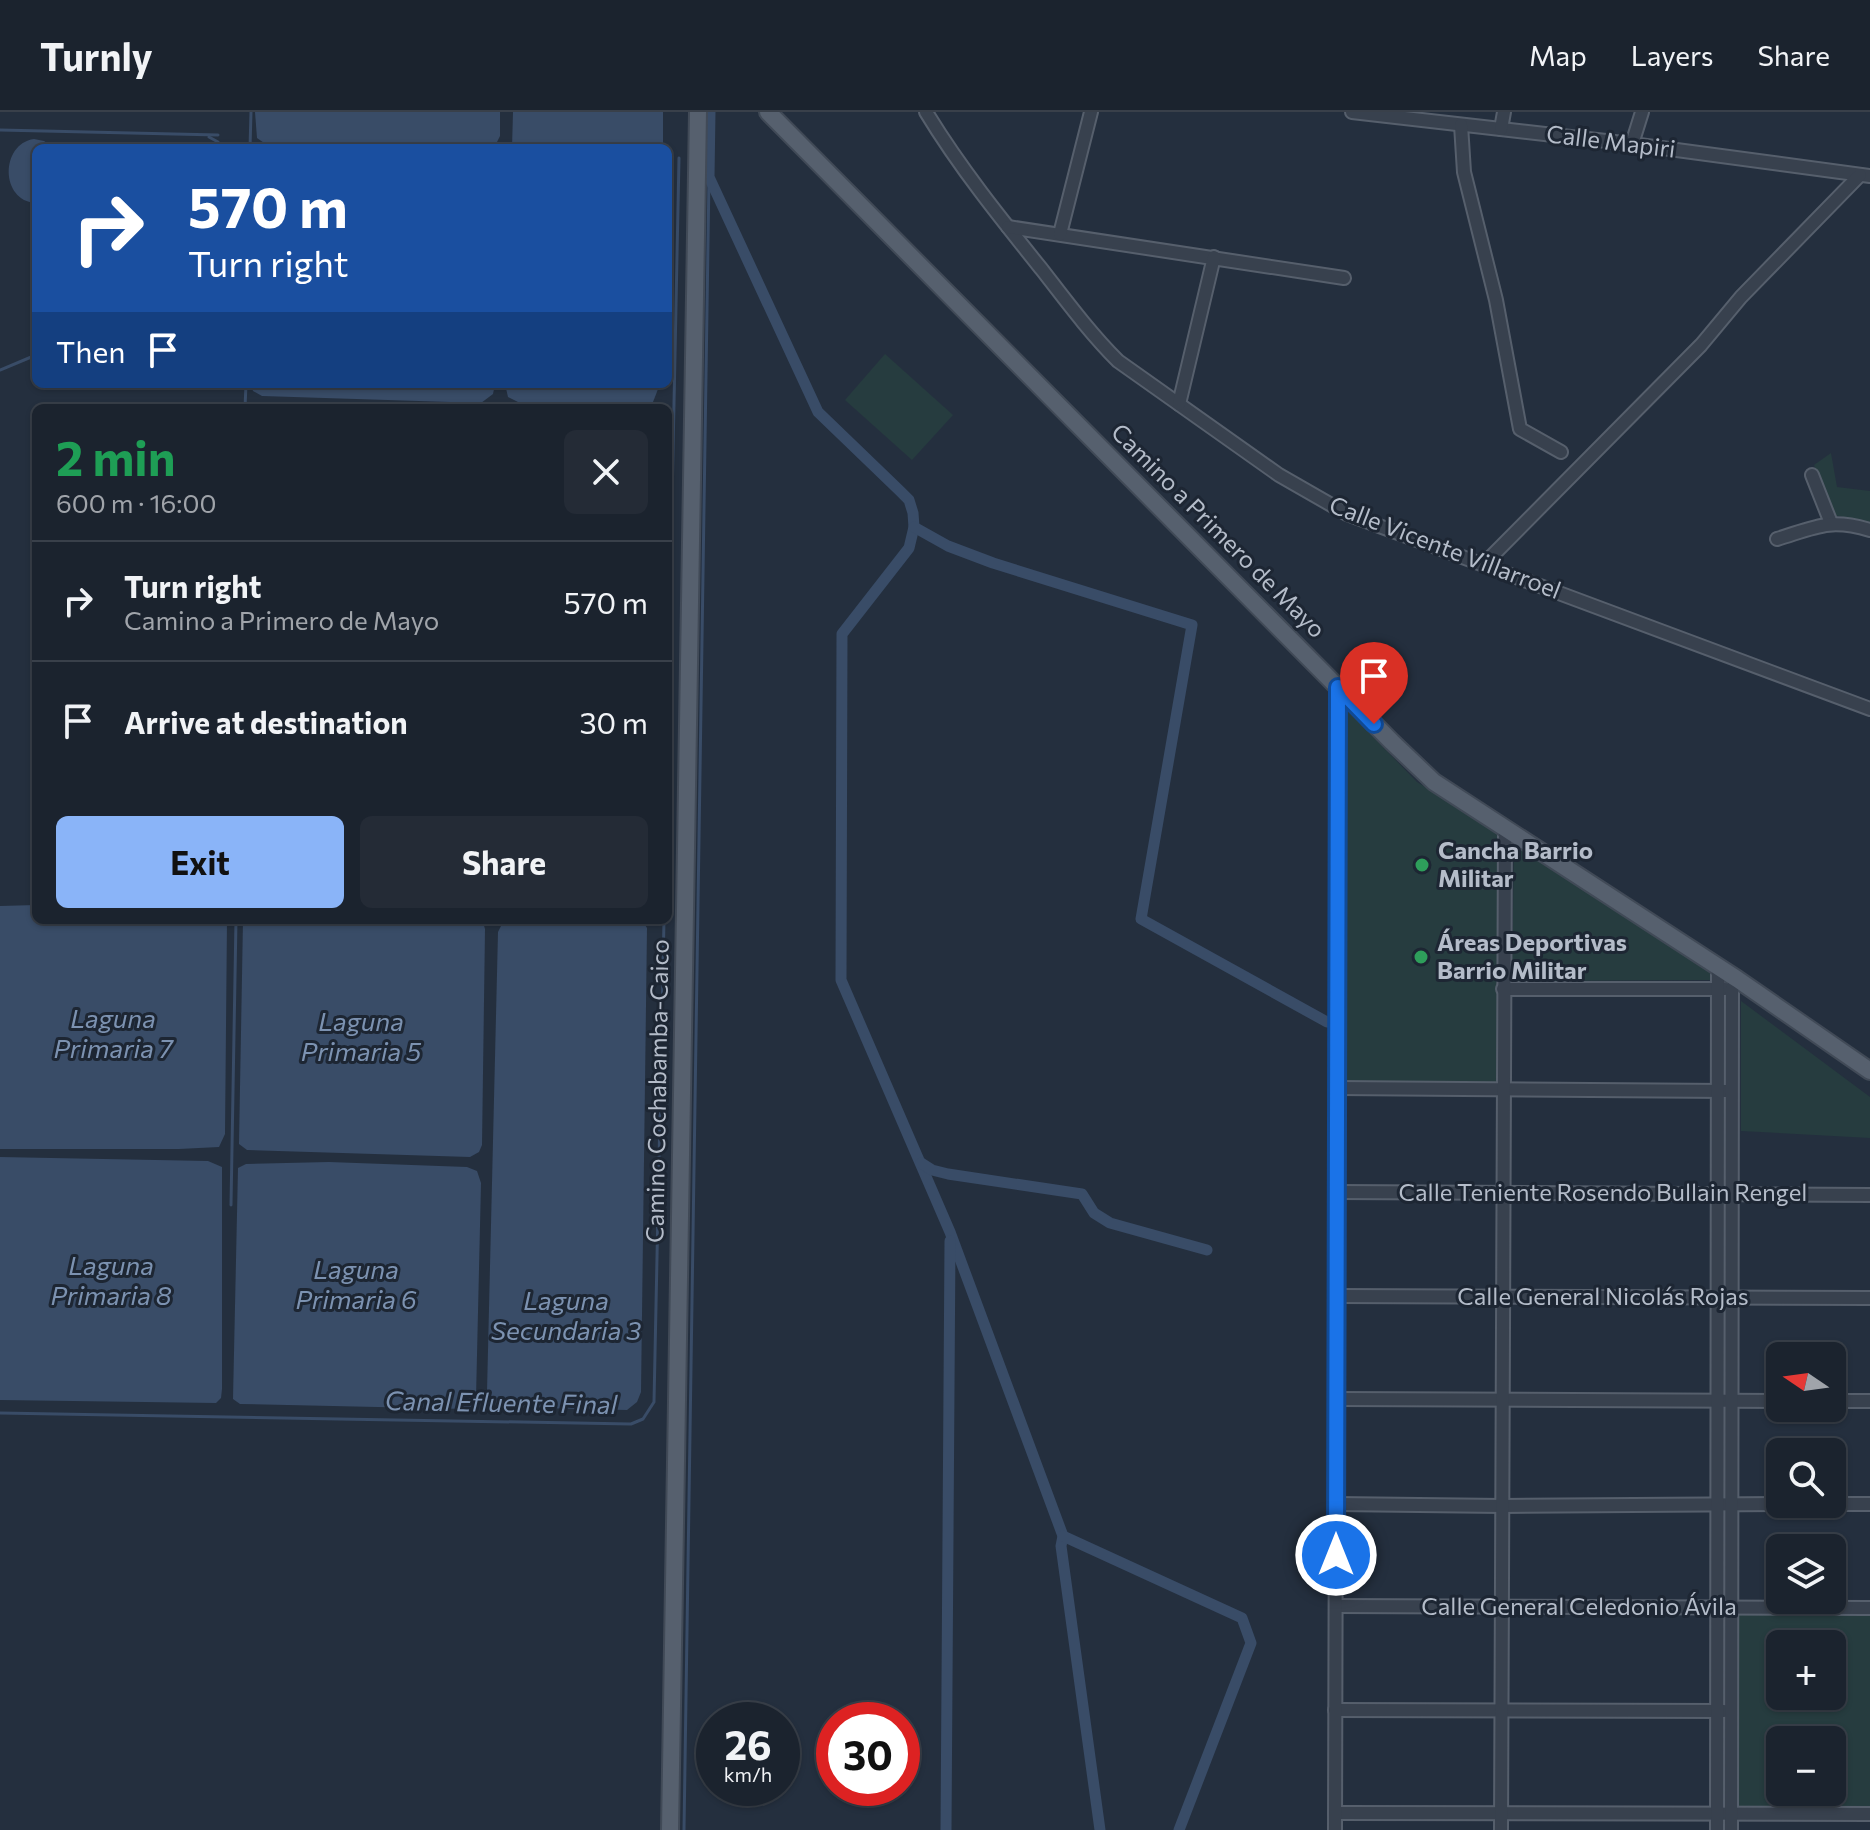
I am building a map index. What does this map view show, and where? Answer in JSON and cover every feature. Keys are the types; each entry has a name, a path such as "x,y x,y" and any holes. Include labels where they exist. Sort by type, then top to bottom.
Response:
{"main road":[{"name":"Camino Cochabamba-Caico","path":"670,1830 698,112"},
{"name":"Camino a Primero de Mayo","path":"768,112 1434,782 1718,967 1729,986 1870,1071"}],"street":[{"name":"Calle Vicente Villarroel","path":"926,112 1008,227 1100,343 1118,361 1311,495 1347,514 1870,709"},
{"path":"1060,234 1091,112"},
{"name":"Calle Mapiri","path":"1352,112 1632,144 1865,176"},
{"path":"1501,129 1504,112"},
{"path":"1632,144 1642,112"},
{"path":"1461,125 1464,172 1496,300 1520,429 1561,452"},
{"path":"1484,564 1701,345 1741,297 1865,176"},
{"path":"1008,227 1344,278"},
{"path":"1179,404 1214,257"},
{"path":"1812,475 1831,523"},
{"path":"1777,539 1831,523 1846,523 1870,530"},
{"path":"1335,1830 1338,687"},
{"path":"1501,1830 1505,828"},
{"path":"1503,989 1729,986 1725,1091 1724,1503 1717,1607 1731,1830"},
{"path":"1337,1088 1725,1091"},
{"name":"Calle Teniente Rosendo Bullain Rengel","path":"1337,1192 1870,1195"},
{"name":"Calle General Nicolás Rojas","path":"1337,1296 1870,1298"},
{"path":"1336,1399 1766,1401"},
{"path":"1846,1401 1870,1401"},
{"path":"1717,1830 1731,1608 1724,1503"},
{"path":"1336,1504 1766,1504"},
{"path":"1846,1504 1870,1504"},
{"name":"Calle General Celedonio Ávila","path":"1336,1606 1870,1608"},
{"path":"1335,1710 1724,1711"},
{"path":"1335,1813 1870,1814"}],"green space":[{"path":"885,354 953,415 912,460 845,400"},
{"path":"1831,453 1837,487 1870,491 1870,522 1833,515 1814,465"},
{"name":"Áreas Deportivas Barrio Militar","path":"1344,707 1417,782 1499,831 1497,1083 1344,1082"},
{"name":"Áreas Deportivas Barrio Militar","path":"1514,842 1711,973 1710,980 1512,981"},
{"path":"1741,1001 1870,1097 1870,1138 1741,1131"},
{"path":"1738,1615 1870,1615 1870,1808 1737,1808"}],"water":[{"path":"255,112 500,112 500,136 496,144 266,144 257,138"},
{"path":"513,112 663,112 663,144 512,144"},
{"path":"34,139 48,144 32,144 32,202 16,193 9,172 10,161 23,143"},
{"path":"252,388 494,388 493,394 481,403 262,396"},
{"path":"506,388 658,388 653,402 644,404 520,403 508,397"},
{"name":"Laguna Primaria 7","path":"32,905 32,924 227,924 225,1134 219,1147 0,1149 0,906"},
{"name":"Laguna Primaria 5","path":"243,924 484,924 482,1145 479,1152 470,1157 247,1150 239,1144"},
{"name":"Laguna Secundaria 3","path":"502,924 644,924 647,928 641,1392 637,1402 627,1410 500,1407 493,1404 487,1392 498,932"},
{"name":"Laguna Primaria 8","path":"0,1157 208,1161 222,1167 222,1389 221,1398 216,1403 0,1400"},
{"name":"Laguna Primaria 6","path":"329,1162 467,1167 477,1171 481,1183 476,1398 467,1409 240,1404 233,1399 238,1168 246,1164"}],"waterway":[{"path":"250,144 251,112"},
{"path":"710,112 709,177 818,412 909,500 913,513 914,527 909,548 842,634 841,980 950,1232 1063,1536 1061,1546 1100,1830"},
{"path":"0,130 218,135"},
{"path":"209,137 218,142"},
{"name":"Canal Efluente Final","path":"672,502 679,158"},
{"path":"684,1830 709,177"},
{"path":"0,370 32,357"},
{"path":"245,404 246,388"},
{"path":"914,527 948,546 993,563 1192,625 1141,919 1327,1022"},
{"path":"231,1205 236,924"},
{"name":"Canal Efluente Final","path":"0,1413 631,1424 643,1419 654,1402 664,924"},
{"path":"921,1163 948,1174 1082,1194 1094,1213 1110,1223 1207,1250"},
{"path":"946,1830 950,1241"},
{"path":"1063,1536 1242,1618 1251,1643 1179,1830"}],"place":[{"name":"Cancha Barrio Militar","path":"1422,865"},
{"name":"Áreas Deportivas Barrio Militar","path":"1421,957"}],"route":[{"path":"1336,1555 1338,687 1374,724"}]}
